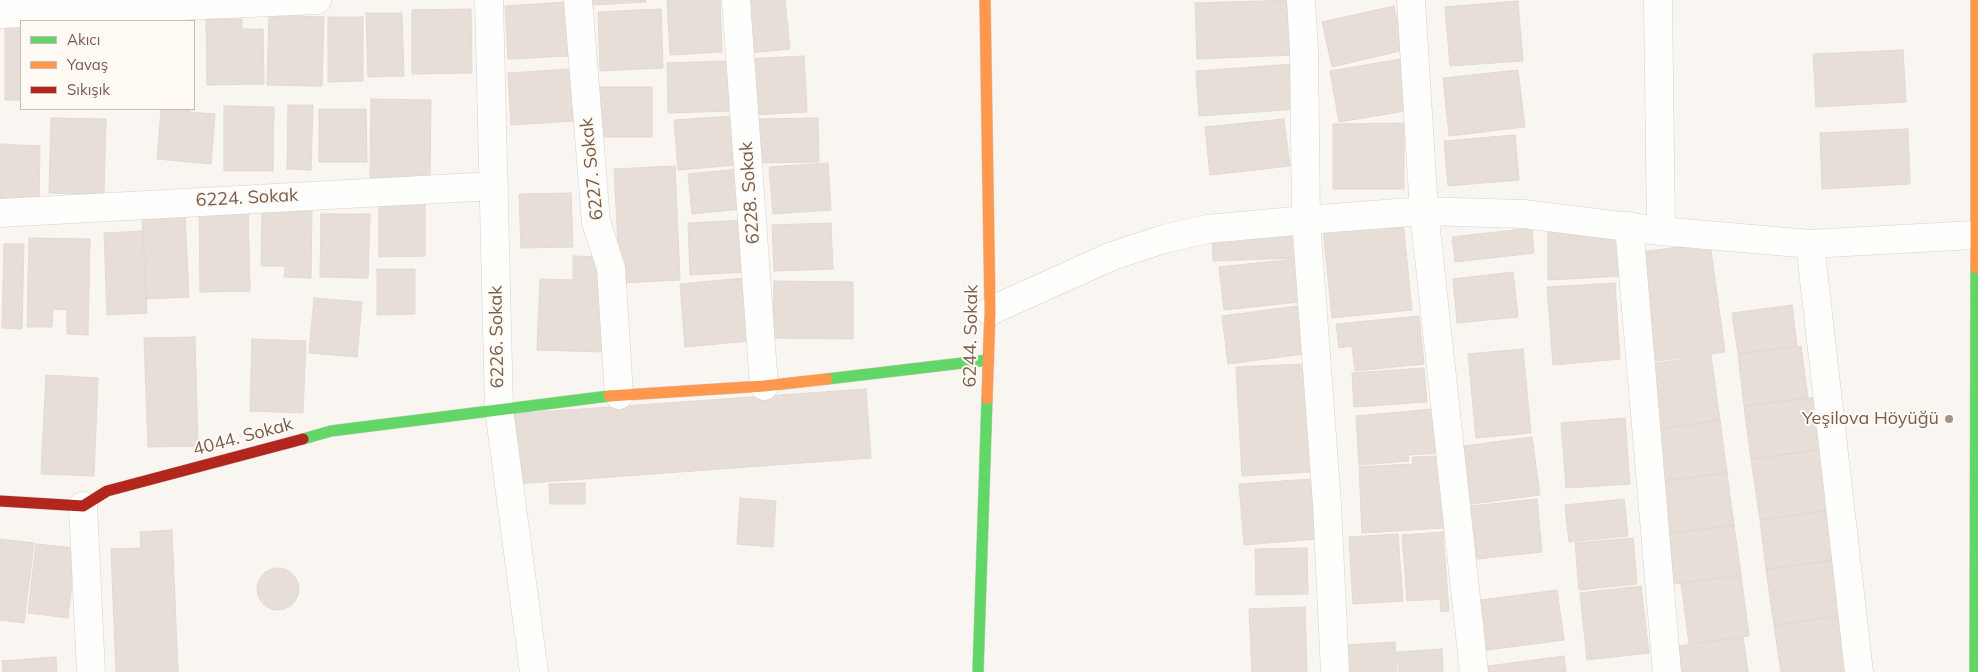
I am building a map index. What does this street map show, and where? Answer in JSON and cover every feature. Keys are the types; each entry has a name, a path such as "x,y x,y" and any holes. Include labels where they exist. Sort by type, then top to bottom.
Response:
{"street":[{"path":"0,14 165,3 317,0"},
{"name":"6226. Sokak","path":"489,0 499,409 534,672"},
{"name":"6227. Sokak","path":"578,0 596,222 611,268 619,395"},
{"name":"6228. Sokak","path":"736,0 764,386"},
{"name":"6244. Sokak","path":"978,672 990,311 985,0"},
{"path":"1301,0 1304,51 1306,220 1327,504 1334,672"},
{"path":"1410,0 1424,211 1474,672"},
{"path":"1658,0 1661,231"},
{"path":"1975,672 1974,235 1976,0"},
{"name":"6224. Sokak","path":"0,213 494,186"},
{"path":"990,311 1112,256 1164,239 1207,229 1306,220 1424,211 1524,214 1661,231 1810,244 1974,235"},
{"path":"1629,226 1668,672"},
{"path":"1810,244 1859,672"},
{"name":"4044. Sokak","path":"83,506 107,491 331,431 619,395 764,386 988,360"},
{"path":"0,501 83,506 91,672"}],"building":[{"path":"592,0 646,0 646,2 592,5"},
{"path":"667,0 720,0 722,52 670,55"},
{"path":"744,0 785,0 790,49 749,53"},
{"path":"1292,0 1294,55 1197,59 1195,3"},
{"path":"1518,1 1523,61 1450,66 1445,7"},
{"path":"566,2 569,56 508,59 505,6"},
{"path":"1394,6 1404,50 1332,67 1322,22"},
{"path":"471,9 472,73 412,74 412,10"},
{"path":"661,9 663,68 600,71 598,12"},
{"path":"366,13 402,13 404,76 368,77"},
{"path":"269,15 324,17 322,86 267,85"},
{"path":"328,17 363,17 363,81 328,82"},
{"path":"206,19 242,19 242,29 263,29 264,84 207,85"},
{"path":"5,21 20,21 20,100 5,100"},
{"path":"1903,50 1906,102 1816,107 1813,54"},
{"path":"804,56 807,112 752,115 749,59"},
{"path":"1401,59 1411,110 1339,122 1330,71"},
{"path":"727,61 729,111 668,113 667,63"},
{"path":"1295,64 1299,109 1199,116 1196,71"},
{"path":"570,69 574,121 511,125 508,73"},
{"path":"1518,70 1525,127 1449,136 1443,78"},
{"path":"597,87 652,87 652,137 597,137"},
{"path":"371,99 431,100 430,179 370,178"},
{"path":"288,105 313,105 311,170 287,169"},
{"path":"224,106 274,107 273,171 224,171"},
{"path":"319,109 366,109 367,162 319,162"},
{"path":"161,110 190,110 190,112 215,114 211,164 157,159"},
{"path":"732,116 736,165 678,170 674,120"},
{"path":"51,118 106,119 104,195 49,193"},
{"path":"818,118 819,162 756,163 755,119"},
{"path":"1284,119 1290,166 1210,175 1205,127"},
{"path":"1404,123 1404,189 1333,189 1333,124"},
{"path":"1908,129 1910,184 1822,189 1820,133"},
{"path":"1515,135 1519,180 1448,186 1444,141"},
{"path":"0,144 40,146 39,199 0,198"},
{"path":"828,163 831,210 773,214 769,167"},
{"path":"675,166 680,280 620,283 614,169"},
{"path":"739,169 743,209 692,214 688,174"},
{"path":"571,193 573,247 521,248 519,194"},
{"path":"379,202 425,202 425,256 379,257"},
{"path":"248,206 250,291 200,292 199,207"},
{"path":"262,210 312,211 311,278 284,277 285,266 261,266"},
{"path":"185,213 189,297 146,299 142,215"},
{"path":"321,214 370,214 368,278 320,277"},
{"path":"745,220 748,272 690,275 688,223"},
{"path":"1403,221 1412,310 1332,318 1323,229"},
{"path":"1548,222 1618,232 1621,276 1548,280"},
{"path":"831,223 833,269 774,271 772,225"},
{"path":"1294,228 1295,258 1213,261 1212,231"},
{"path":"1532,228 1534,253 1455,262 1452,237"},
{"path":"143,231 147,313 107,315 104,233"},
{"path":"29,238 90,239 88,335 67,334 67,310 53,309 52,327 27,327"},
{"path":"1710,243 1725,352 1656,361 1641,252"},
{"path":"4,244 24,244 22,329 2,328"},
{"path":"573,256 607,257 604,352 537,350 540,279 573,280"},
{"path":"1295,259 1299,302 1224,310 1219,267"},
{"path":"377,269 415,269 415,314 377,315"},
{"path":"1513,272 1518,317 1457,323 1453,279"},
{"path":"744,278 749,341 685,347 680,284"},
{"path":"774,281 853,282 853,339 773,338"},
{"path":"1615,283 1620,359 1553,365 1547,287"},
{"path":"314,298 362,302 357,357 309,353"},
{"path":"1792,305 1797,346 1738,354 1732,313"},
{"path":"1298,306 1304,354 1228,364 1222,316"},
{"path":"1419,316 1424,364 1355,371 1352,346 1339,348 1336,324"},
{"path":"195,337 198,446 148,447 144,338"},
{"path":"252,339 306,341 303,413 250,411"},
{"path":"1801,346 1808,398 1744,406 1738,354"},
{"path":"1523,349 1531,433 1476,438 1468,354"},
{"path":"1711,355 1720,420 1658,429 1649,364"},
{"path":"1305,364 1310,472 1242,476 1236,367"},
{"path":"1424,368 1427,402 1354,407 1352,373"},
{"path":"46,375 98,378 94,476 41,474"},
{"path":"866,389 871,458 515,484 510,414"},
{"path":"1818,397 1825,449 1751,459 1744,406"},
{"path":"1433,409 1437,453 1408,455 1409,461 1359,465 1356,416"},
{"path":"1625,418 1630,484 1566,488 1561,423"},
{"path":"1720,420 1727,473 1662,481 1658,429"},
{"path":"1532,437 1540,495 1471,504 1464,446"},
{"path":"1825,449 1831,510 1760,520 1751,459"},
{"path":"1439,456 1444,528 1362,533 1359,467 1413,464 1412,457"},
{"path":"1727,473 1734,525 1669,533 1662,481"},
{"path":"1312,479 1317,539 1244,545 1239,484"},
{"path":"585,483 585,504 550,504 549,484"},
{"path":"740,498 776,501 773,547 737,544"},
{"path":"1537,499 1542,552 1477,559 1471,506"},
{"path":"1624,499 1628,536 1569,542 1565,505"},
{"path":"1831,510 1837,560 1766,569 1760,520"},
{"path":"1734,525 1741,575 1674,584 1667,534"},
{"path":"172,530 178,672 116,672 111,549 141,548 140,532"},
{"path":"1443,532 1449,611 1441,612 1440,599 1407,601 1402,535"},
{"path":"1398,534 1403,601 1353,604 1349,537"},
{"path":"1633,538 1637,584 1579,590 1575,543"},
{"path":"0,539 34,543 24,623 0,620"},
{"path":"36,544 76,548 68,618 28,613"},
{"path":"1307,548 1308,594 1256,595 1255,549"},
{"path":"1837,560 1844,615 1774,625 1766,569"},
{"path":"282,568 290,571 296,577 299,589 296,601 290,607 274,610 266,607 260,601 257,585 260,577 266,571"},
{"path":"1741,575 1749,636 1689,644 1681,583"},
{"path":"1641,586 1649,653 1587,660 1580,593"},
{"path":"1557,590 1564,640 1487,650 1481,600"},
{"path":"1305,607 1307,672 1252,672 1249,609"},
{"path":"1840,616 1847,672 1781,672 1774,625"},
{"path":"1743,637 1748,672 1682,672 1679,646"},
{"path":"1395,642 1397,672 1347,672 1345,645"},
{"path":"1442,649 1443,672 1399,672 1397,652"},
{"path":"1564,656 1566,672 1488,672 1488,666"},
{"path":"56,657 57,672 3,672 2,661"}],"traffic: fast":[{"path":"1975,672 1976,268"},
{"path":"827,379 988,360"},
{"path":"303,439 331,431 609,396"},
{"path":"978,672 987,399"}],"traffic: slow":[{"path":"985,0 990,311 987,399"},
{"path":"1976,0 1976,268"},
{"path":"609,396 764,386 827,379"}],"traffic: jam":[{"path":"0,501 83,506 107,491 303,439"}],"place":[{"name":"Yeşilova Höyüğü","path":"1949,419"}]}
